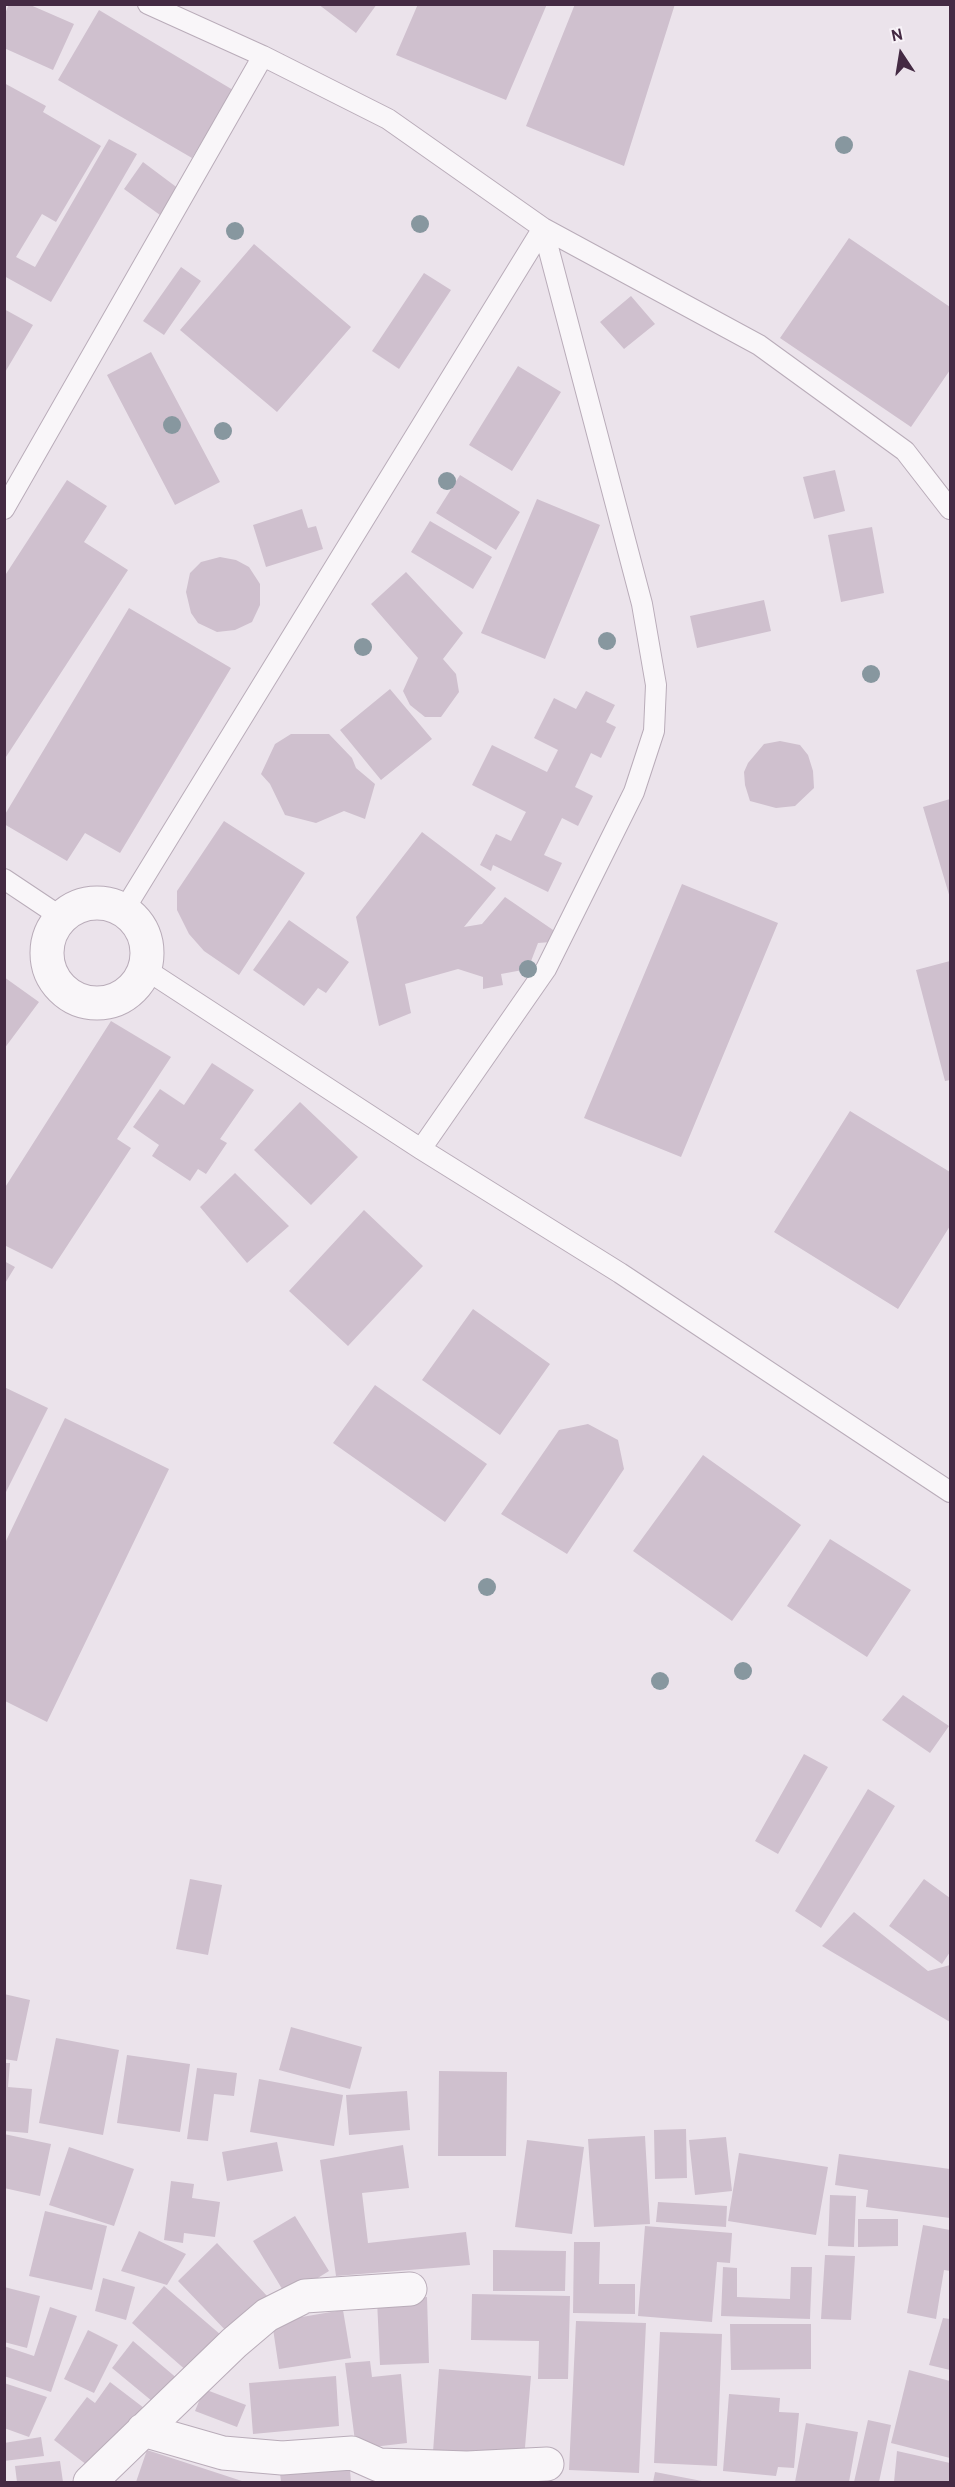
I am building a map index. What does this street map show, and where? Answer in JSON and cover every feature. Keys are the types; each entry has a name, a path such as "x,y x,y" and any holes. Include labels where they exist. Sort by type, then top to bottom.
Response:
{"street":[{"path":"91,903 108,904 124,910 137,921 145,936 148,952 145,969 136,985 123,997 105,1003 87,1003 70,996 57,984 48,968 46,950 51,933 61,917 75,908 91,903"},
{"path":"90,2482 267,2315 305,2296 411,2289"},
{"path":"143,2430 223,2453 282,2458 352,2453 379,2465 467,2468 548,2464"}],"lane":[{"path":"148,4 263,56 388,119 543,228 759,345 905,451 951,509"},
{"path":"4,509 263,56"},
{"path":"124,910 543,228"},
{"path":"421,1149 546,969 634,792 654,731 656,685 642,604 543,228"},
{"path":"4,879 61,917"},
{"path":"145,969 421,1149 620,1273 951,1492"}],"building":[{"path":"9,4 28,4 74,24 53,70 4,48 4,16"},
{"path":"318,4 377,4 356,33"},
{"path":"418,4 547,4 506,100 396,55"},
{"path":"575,4 675,4 624,166 526,126"},
{"path":"99,10 233,90 192,158 58,80"},
{"path":"4,83 46,106 43,112 101,146 56,222 42,214 16,257 35,267 109,139 137,154 51,302 4,276"},
{"path":"143,162 179,189 160,215 124,189"},
{"path":"849,238 950,307 950,370 911,427 780,338"},
{"path":"254,244 351,327 277,412 180,330"},
{"path":"181,267 201,281 164,335 143,321"},
{"path":"424,273 451,290 399,369 372,351"},
{"path":"631,296 655,324 624,349 600,322"},
{"path":"4,309 33,325 4,374"},
{"path":"151,352 220,482 175,505 107,375"},
{"path":"518,366 561,392 512,471 469,445"},
{"path":"835,470 845,511 814,519 803,477"},
{"path":"460,475 520,512 496,550 436,513"},
{"path":"67,480 107,506 84,542 128,570 4,760 4,577"},
{"path":"537,499 600,525 545,659 481,633"},
{"path":"302,509 308,528 316,526 323,549 266,567 253,525"},
{"path":"430,521 492,557 473,589 411,552"},
{"path":"872,527 884,593 841,602 828,535"},
{"path":"220,557 236,560 249,567 260,584 260,605 252,622 235,630 217,632 198,623 191,613 186,592 190,573 201,562"},
{"path":"406,572 463,633 443,659 456,674 459,692 441,717 425,717 410,705 403,691 418,658 371,604"},
{"path":"764,600 771,631 697,648 690,616"},
{"path":"129,608 231,668 120,853 85,833 67,861 4,824 4,816"},
{"path":"390,689 432,739 381,780 340,730"},
{"path":"586,691 615,705 606,722 616,727 601,758 591,753 575,787 593,796 578,826 562,818 544,855 562,863 548,892 493,865 491,871 480,865 496,834 511,841 526,812 472,785 492,745 547,772 558,750 534,738 554,698 576,709"},
{"path":"291,734 329,734 352,758 356,768 375,784 365,819 344,811 316,823 285,815 270,784 261,774 275,744"},
{"path":"780,741 800,745 808,755 813,771 814,788 795,806 776,808 750,801 744,772 748,763 764,744"},
{"path":"950,799 950,898 923,807"},
{"path":"224,821 305,873 239,975 204,951 189,934 177,910 177,891"},
{"path":"422,832 496,888 464,927 482,924 505,897 556,932 551,942 538,943 528,969 501,974 503,985 483,989 483,977 458,969 405,984 411,1013 379,1026 356,917"},
{"path":"682,884 778,923 681,1157 584,1118"},
{"path":"289,920 349,962 326,993 318,988 304,1006 253,970"},
{"path":"950,961 950,1080 945,1081 916,970"},
{"path":"4,977 39,1002 4,1049"},
{"path":"111,1021 171,1057 117,1139 131,1148 52,1269 4,1245 4,1189"},
{"path":"212,1063 254,1090 220,1139 227,1143 206,1174 198,1169 190,1181 152,1156 159,1145 133,1127 160,1089 184,1105"},
{"path":"300,1102 358,1157 311,1205 254,1150"},
{"path":"850,1111 950,1172 950,1226 898,1309 774,1232"},
{"path":"235,1173 289,1226 247,1263 200,1207"},
{"path":"364,1210 423,1266 348,1346 289,1291"},
{"path":"4,1261 15,1267 4,1285"},
{"path":"473,1309 550,1364 500,1435 422,1380"},
{"path":"375,1385 487,1464 445,1522 333,1443"},
{"path":"4,1387 48,1408 4,1496"},
{"path":"65,1418 169,1469 47,1722 5,1701 5,1543"},
{"path":"588,1424 618,1440 624,1469 567,1554 501,1514 559,1430"},
{"path":"703,1455 801,1525 732,1621 633,1551"},
{"path":"830,1539 911,1590 867,1657 787,1606"},
{"path":"903,1695 949,1726 930,1753 882,1720"},
{"path":"804,1754 828,1767 778,1854 755,1841"},
{"path":"868,1789 895,1806 821,1928 795,1911"},
{"path":"190,1879 222,1885 208,1955 176,1949"},
{"path":"924,1879 950,1898 950,1952 942,1964 889,1926"},
{"path":"854,1912 928,1971 950,1965 950,2022 822,1946"},
{"path":"4,1994 30,2000 17,2061 4,2059"},
{"path":"291,2027 362,2047 350,2089 279,2070"},
{"path":"56,2038 119,2050 103,2135 39,2123"},
{"path":"127,2055 190,2064 180,2132 117,2123"},
{"path":"4,2063 10,2063 8,2087 32,2089 28,2133 4,2131"},
{"path":"197,2068 237,2073 234,2096 214,2094 208,2141 187,2139"},
{"path":"439,2071 507,2072 506,2156 438,2156"},
{"path":"259,2079 343,2095 334,2146 250,2132"},
{"path":"407,2091 410,2130 349,2135 346,2095"},
{"path":"686,2129 687,2178 655,2179 654,2130"},
{"path":"4,2134 51,2144 40,2196 4,2188"},
{"path":"645,2136 650,2224 594,2227 588,2139"},
{"path":"726,2137 732,2191 695,2195 689,2140"},
{"path":"527,2140 584,2147 572,2234 515,2227"},
{"path":"277,2142 283,2171 227,2181 222,2152"},
{"path":"403,2145 409,2188 362,2193 368,2243 466,2232 470,2265 336,2276 320,2160"},
{"path":"69,2147 134,2169 114,2226 49,2205"},
{"path":"739,2153 828,2167 816,2235 728,2221"},
{"path":"839,2154 950,2169 950,2218 866,2207 868,2190 835,2185"},
{"path":"171,2181 194,2184 192,2198 220,2202 215,2237 184,2233 183,2243 164,2240"},
{"path":"830,2195 856,2196 854,2247 828,2246"},
{"path":"658,2202 727,2206 726,2227 656,2222"},
{"path":"45,2211 107,2226 92,2290 29,2276"},
{"path":"295,2216 329,2271 287,2297 253,2241"},
{"path":"858,2219 898,2219 898,2246 858,2247"},
{"path":"923,2225 950,2230 950,2271 944,2270 936,2319 907,2313"},
{"path":"645,2226 732,2233 730,2263 717,2262 712,2322 638,2316"},
{"path":"139,2231 186,2254 167,2285 121,2271"},
{"path":"574,2242 600,2242 599,2284 635,2284 635,2314 573,2313"},
{"path":"217,2243 269,2298 230,2335 178,2281"},
{"path":"493,2250 566,2251 565,2291 493,2291"},
{"path":"825,2255 855,2256 851,2320 821,2319"},
{"path":"723,2267 737,2268 737,2297 790,2299 791,2267 812,2267 810,2319 721,2316"},
{"path":"103,2278 135,2287 126,2320 95,2311"},
{"path":"164,2286 221,2335 188,2372 132,2323"},
{"path":"4,2287 40,2296 27,2348 4,2342"},
{"path":"472,2294 570,2296 568,2379 538,2379 539,2341 471,2340"},
{"path":"427,2297 429,2363 380,2365 377,2300"},
{"path":"50,2307 77,2316 51,2392 4,2376 4,2346 34,2356"},
{"path":"343,2310 351,2358 279,2369 272,2322"},
{"path":"943,2318 950,2319 950,2370 929,2365"},
{"path":"576,2321 646,2323 639,2473 569,2470"},
{"path":"730,2324 811,2324 811,2369 731,2370"},
{"path":"88,2330 118,2345 94,2393 64,2379"},
{"path":"660,2332 722,2334 717,2466 654,2463"},
{"path":"133,2341 179,2380 158,2406 112,2368"},
{"path":"370,2361 372,2377 401,2374 407,2443 356,2449 345,2363"},
{"path":"439,2369 531,2376 524,2459 433,2452"},
{"path":"909,2370 950,2381 950,2458 891,2443"},
{"path":"336,2376 339,2426 253,2434 249,2383"},
{"path":"110,2382 144,2408 95,2471 54,2440 87,2397 95,2403"},
{"path":"4,2383 47,2397 29,2437 4,2428"},
{"path":"204,2389 246,2405 237,2427 195,2411"},
{"path":"729,2394 780,2398 779,2412 799,2413 794,2468 778,2467 776,2476 723,2471"},
{"path":"868,2420 891,2425 879,2482 854,2482"},
{"path":"806,2423 858,2432 849,2482 795,2482"},
{"path":"41,2437 44,2456 4,2461 4,2443"},
{"path":"147,2450 245,2482 136,2482"},
{"path":"897,2451 950,2463 950,2482 894,2482"},
{"path":"349,2458 351,2482 281,2482 279,2464"},
{"path":"60,2461 63,2482 17,2482 15,2466"},
{"path":"655,2472 702,2481 702,2482 653,2482"}]}
